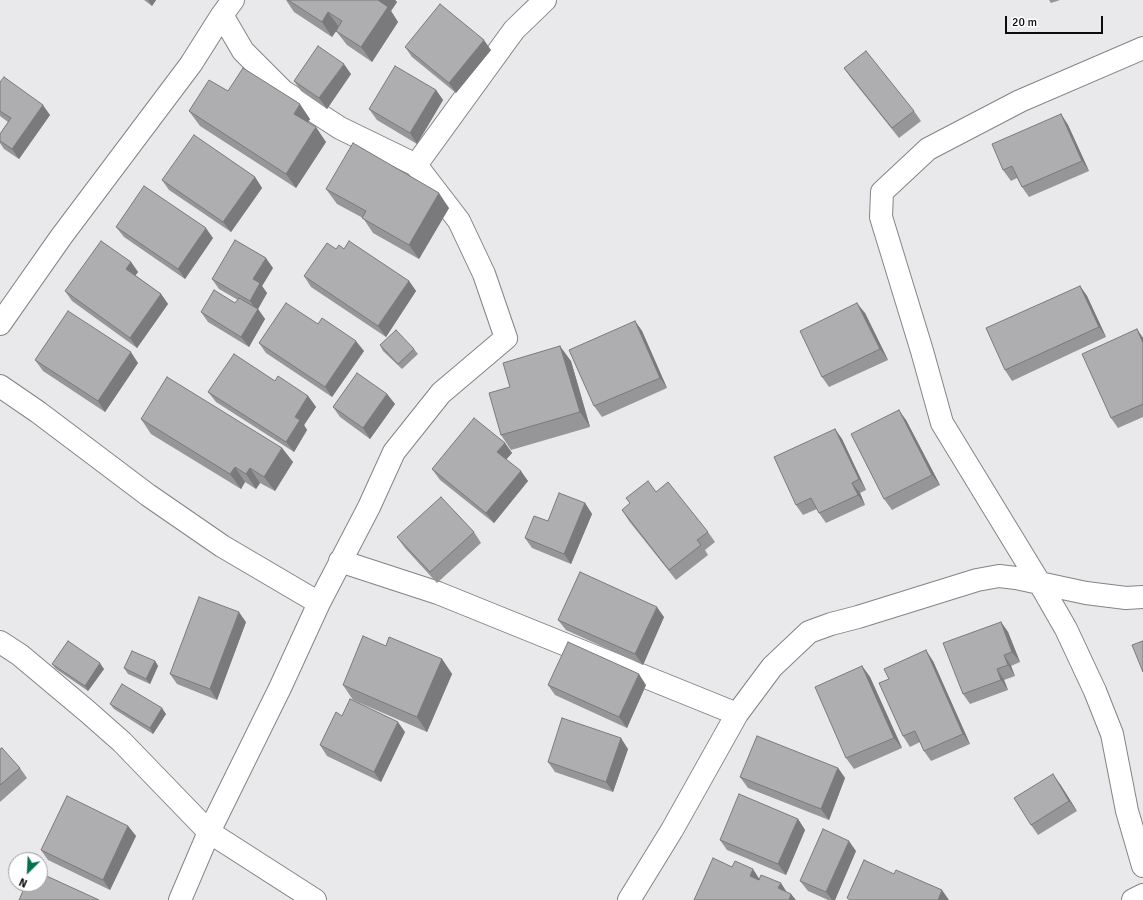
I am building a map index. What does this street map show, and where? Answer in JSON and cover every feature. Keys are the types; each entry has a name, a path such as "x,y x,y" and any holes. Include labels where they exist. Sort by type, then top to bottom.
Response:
{"street":[{"path":"416,165 514,30 545,0"},
{"path":"180,900 209,832 280,688 319,603 369,507 394,452 441,393 506,338 484,274 460,221 416,165 389,150 340,128 283,91 243,51 228,8"},
{"path":"0,324 61,237 191,64 228,8"},
{"path":"1143,48 1020,101 928,149 882,192 881,217 922,351 942,423 1066,629 1095,691 1112,734 1127,811 1143,866"},
{"path":"0,386 38,412 148,495 222,546 319,603"},
{"path":"340,561 438,593 738,714"},
{"path":"629,900 672,830 738,714 772,667 809,632 977,580 999,576 1039,582 1086,593 1126,598 1143,597"},
{"path":"0,642 20,655 122,742 209,832 314,900"},
{"path":"1133,900 1143,895"}],"building":[{"path":"288,0 378,0 388,7 361,47 336,31 342,21 328,12 322,22"},
{"path":"440,4 484,40 449,83 405,47"},
{"path":"318,46 344,64 319,98 294,81"},
{"path":"866,51 914,111 892,128 844,68"},
{"path":"395,66 436,90 410,133 369,109"},
{"path":"243,68 300,104 294,114 316,127 286,174 189,111 209,80 228,91"},
{"path":"4,77 43,105 12,149 0,141 0,134 11,118 0,111 0,82"},
{"path":"1061,114 1082,161 1022,187 1012,166 1003,170 992,144"},
{"path":"194,135 255,177 223,222 162,180"},
{"path":"353,143 439,193 409,245 362,218 366,211 326,189"},
{"path":"144,186 206,228 178,269 116,227"},
{"path":"235,240 266,258 253,279 260,283 250,301 212,279"},
{"path":"101,241 131,262 126,269 161,294 130,338 65,291"},
{"path":"349,241 409,281 378,326 304,276 327,243 336,249 339,245 344,249"},
{"path":"1080,286 1099,327 1005,370 986,328"},
{"path":"214,290 235,303 239,298 258,309 241,337 201,312"},
{"path":"286,303 318,324 322,318 356,341 325,387 259,343"},
{"path":"857,303 880,349 822,377 800,331"},
{"path":"68,311 131,352 98,401 35,360"},
{"path":"635,321 660,378 594,406 569,350"},
{"path":"1137,329 1143,343 1143,404 1111,418 1082,354"},
{"path":"396,330 414,349 398,364 380,345"},
{"path":"560,346 580,412 501,435 489,393 510,387 503,363"},
{"path":"234,354 275,381 278,376 308,396 295,417 300,420 286,442 208,392"},
{"path":"357,373 387,394 363,428 333,407"},
{"path":"167,377 282,448 264,477 250,468 246,474 235,467 230,474 141,419"},
{"path":"899,410 932,475 884,499 851,434"},
{"path":"474,418 505,443 497,452 521,471 486,513 432,469"},
{"path":"835,429 859,479 852,483 858,495 819,513 811,498 796,505 774,457"},
{"path":"648,481 656,492 668,482 708,532 697,540 701,545 669,570 622,510 630,503 626,498"},
{"path":"559,493 585,503 564,554 525,538 534,516 548,521"},
{"path":"441,497 474,532 430,572 397,537"},
{"path":"580,572 657,607 635,654 558,620"},
{"path":"199,597 239,612 210,689 170,674"},
{"path":"1001,622 1012,652 1004,655 1008,665 997,669 1001,680 963,694 943,643"},
{"path":"363,636 386,646 389,637 442,659 417,717 343,685"},
{"path":"68,641 100,663 85,686 52,664"},
{"path":"1143,641 1143,672 1132,645"},
{"path":"568,642 639,674 619,717 548,685"},
{"path":"926,650 963,734 924,751 915,731 903,736 879,683 889,679 884,669"},
{"path":"132,651 155,661 146,679 124,668"},
{"path":"862,666 894,738 846,758 815,687"},
{"path":"122,684 162,708 150,728 110,704"},
{"path":"350,699 398,722 374,772 320,745 336,712 342,716"},
{"path":"562,718 621,738 606,782 548,762"},
{"path":"757,736 838,768 821,809 740,777"},
{"path":"2,748 20,768 0,785 0,749"},
{"path":"1053,774 1069,801 1031,825 1014,798"},
{"path":"739,794 798,819 778,864 720,840"},
{"path":"67,796 128,826 103,880 48,853 48,852 41,850"},
{"path":"823,829 849,841 826,892 800,881"},
{"path":"713,858 732,867 735,861 753,869 750,876 759,880 761,875 781,883 778,888 791,894 789,900 694,900"},
{"path":"864,860 894,874 896,870 942,890 938,900 850,900 847,898"},
{"path":"48,877 99,900 19,900 22,892 48,892"}]}
